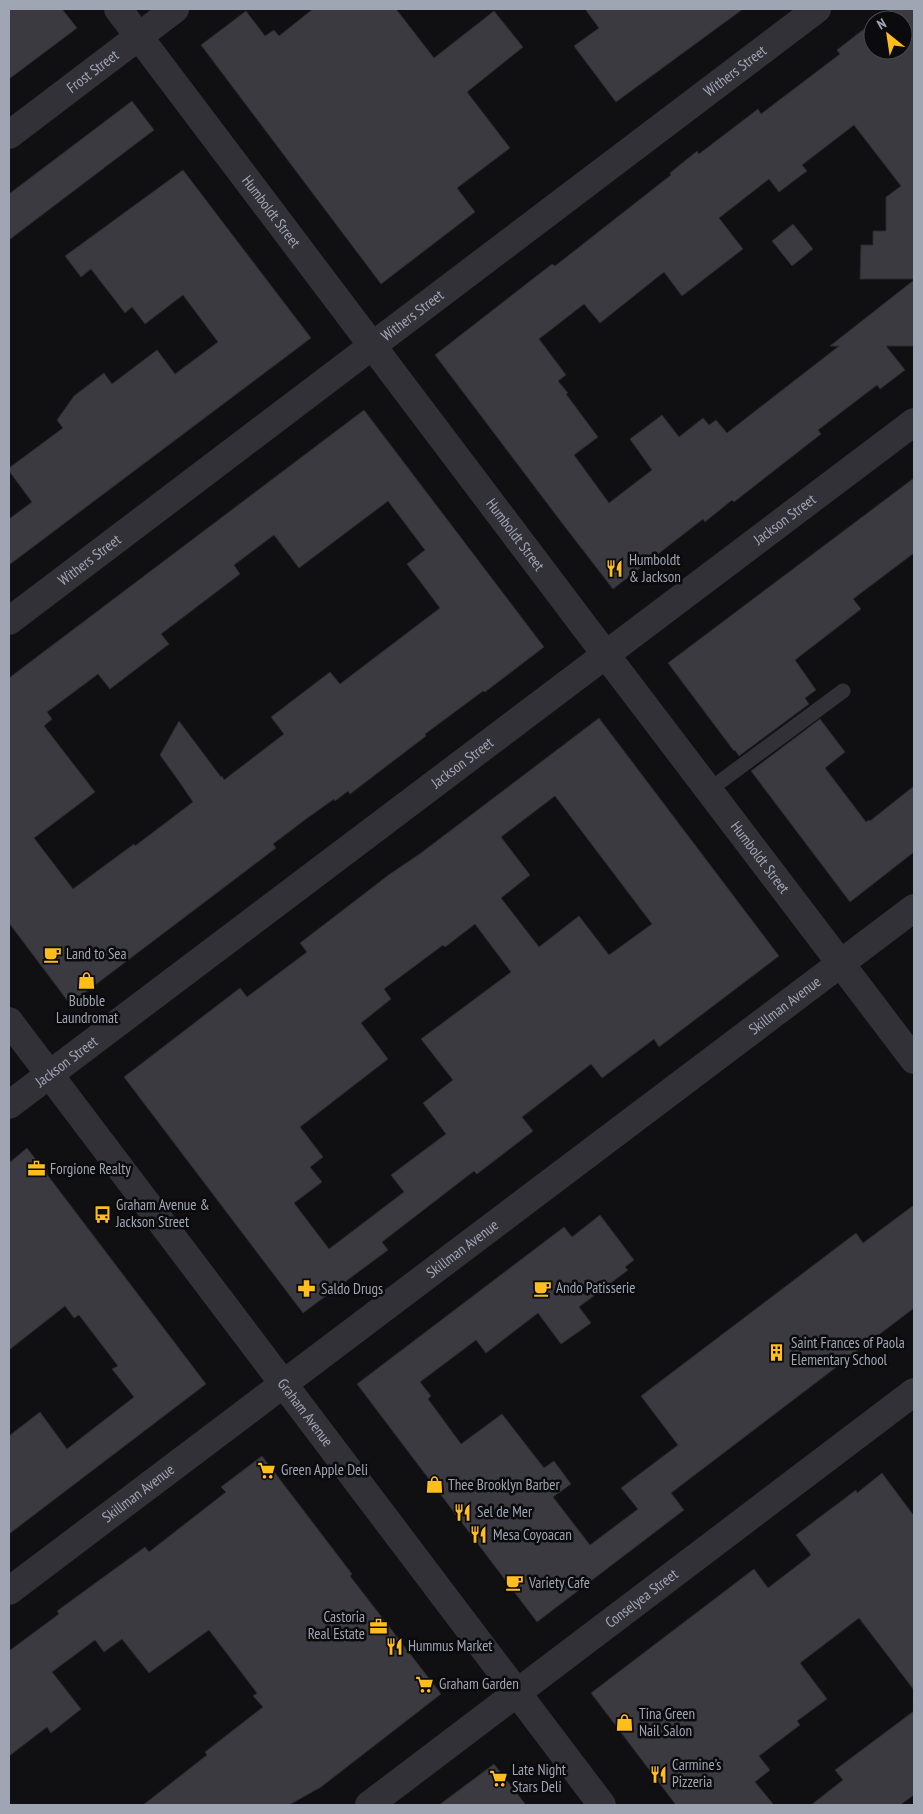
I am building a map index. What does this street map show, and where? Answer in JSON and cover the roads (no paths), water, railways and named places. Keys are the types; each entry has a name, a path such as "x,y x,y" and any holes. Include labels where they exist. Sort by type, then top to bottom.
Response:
{"street":[{"name":"Humboldt Street","path":"118,9 914,1060"},
{"name":"Frost Street","path":"9,135 175,9"},
{"name":"Withers Street","path":"9,621 817,9"},
{"name":"Jackson Street","path":"9,1105 914,422"},
{"name":"Skillman Avenue","path":"9,1591 914,908"},
{"name":"Graham Avenue","path":"9,1021 602,1805"},
{"name":"Conselyea Street","path":"369,1805 914,1392"}],"lane":[{"path":"709,790 843,691"}],"place":[{"name":"Humboldt & Jackson","path":"615,569"},
{"name":"Land to Sea","path":"52,954"},
{"name":"Bubble Laundromat","path":"87,980"},
{"name":"Forgione Realty","path":"36,1169"},
{"name":"Graham Avenue & Jackson Street","path":"102,1214"},
{"name":"Ando Patisserie","path":"542,1288"},
{"name":"Saldo Drugs","path":"307,1289"},
{"name":"Saint Frances of Paola Elementary School","path":"777,1352"},
{"name":"Green Apple Deli","path":"267,1470"},
{"name":"Thee Brooklyn Barber","path":"434,1485"},
{"name":"Sel de Mer","path":"463,1512"},
{"name":"Mesa Coyoacan","path":"479,1535"},
{"name":"Variety Cafe","path":"515,1583"},
{"name":"Castoria Real Estate","path":"379,1626"},
{"name":"Hummus Market","path":"394,1646"},
{"name":"Graham Garden","path":"425,1684"},
{"name":"Tina Green Nail Salon","path":"625,1723"},
{"name":"Carmine's Pizzeria","path":"658,1774"},
{"name":"Late Night Stars Deli","path":"498,1779"}]}
